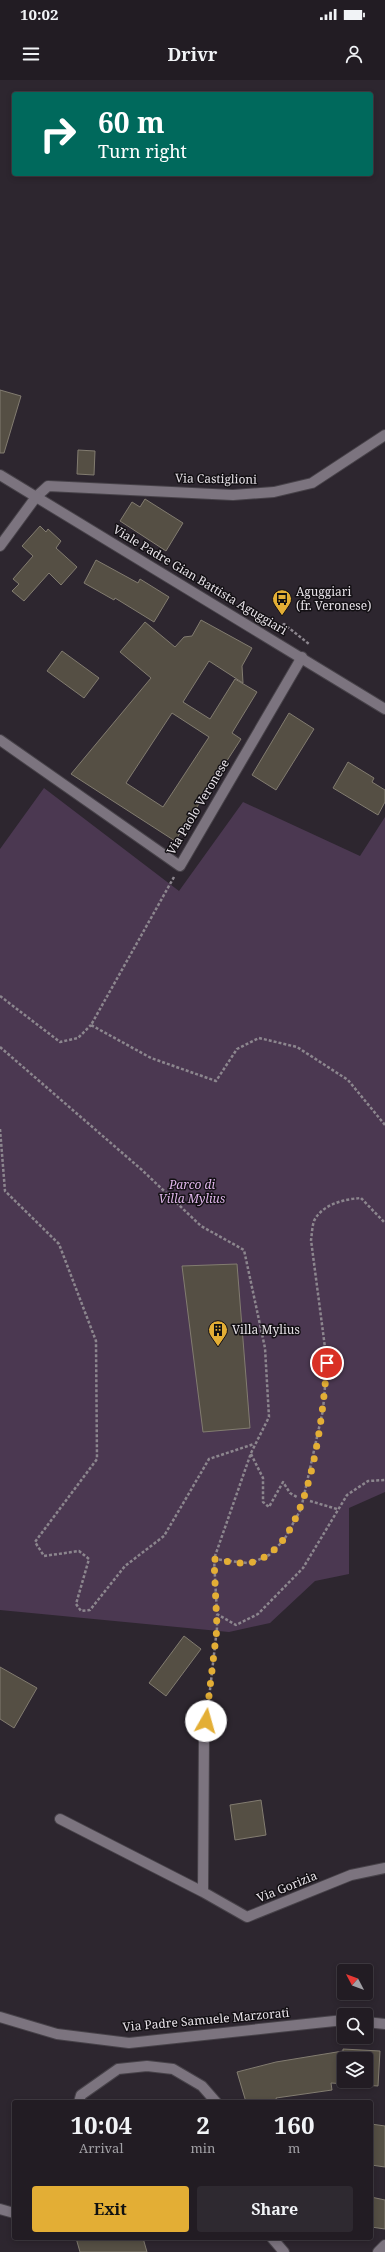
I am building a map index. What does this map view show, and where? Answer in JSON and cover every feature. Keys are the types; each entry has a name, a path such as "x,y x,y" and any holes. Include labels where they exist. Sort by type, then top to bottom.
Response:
{"street":[{"name":"Via Castiglioni","path":"0,546 36,497 48,486 232,495 274,492 312,483 385,435"},
{"name":"Viale Padre Gian Battista Aguggiari","path":"0,475 302,657 385,709"},
{"name":"Via Paolo Veronese","path":"0,740 180,866 302,657"},
{"path":"203,1892 204,1736"},
{"name":"Via Gorizia","path":"60,1819 203,1892 247,1917 351,1875 385,1868"},
{"name":"Via Padre Samuele Marzorati","path":"0,2017 57,2034 129,2043 337,2021"},
{"path":"373,2023 385,2024"},
{"path":"80,2100 81,2095 118,2069 147,2066 173,2069 202,2086 214,2100"},
{"path":"0,2209 12,2212"},
{"path":"274,2240 284,2252"},
{"path":"378,2252 385,2245"}],"path":[{"path":"274,641 284,624"},
{"path":"0,996 60,1042 78,1038 90,1025 180,866"},
{"path":"90,1025 151,1058 216,1082 237,1049 259,1038 297,1047 348,1080 385,1124"},
{"path":"0,1047 142,1170 201,1226 244,1250 265,1356 269,1416 251,1453 214,1559 217,1628 204,1736"},
{"path":"0,1129 6,1191 59,1244 96,1341 97,1459 35,1542 44,1556 79,1551 89,1559 76,1604 81,1611 90,1610 126,1566 164,1536 208,1459 255,1444"},
{"path":"214,1559 247,1563 269,1555 284,1540 301,1509 323,1410 327,1363 311,1240 315,1220 328,1206 349,1199 361,1198 385,1223"},
{"path":"251,1453 263,1478 263,1502 269,1507 283,1482 290,1493 297,1497"},
{"path":"217,1614 236,1624 258,1614 302,1568 320,1542 337,1509 347,1495 358,1486 368,1481 385,1480"},
{"path":"310,1501 337,1509"}],"green space":[{"name":"Parco di Villa Mylius","path":"44,788 179,891 243,802 360,856 385,817 385,1492 349,1508 349,1574 315,1581 270,1623 229,1632 0,1610 0,849"}],"building":[{"path":"0,390 21,396 4,453 0,453"},
{"path":"78,450 95,451 94,475 77,474"},
{"path":"145,499 183,523 166,551 120,521 132,502 140,507"},
{"path":"40,526 46,532 48,529 61,541 56,548 77,567 61,585 49,573 24,601 12,591 19,584 13,579 33,556 22,546"},
{"path":"96,560 138,583 140,579 169,597 154,622 115,598 114,600 84,583"},
{"path":"201,620 252,648 242,666 243,683 209,661 183,702 210,719 235,679 257,692 232,733 241,739 175,841 71,774 151,678 120,652 145,622 175,647 184,637 192,636","holes":["172,713 209,737 163,807 126,783"]},
{"path":"62,651 99,678 84,698 47,671"},
{"path":"289,713 314,729 276,790 252,775"},
{"path":"348,762 374,778 372,782 385,790 385,802 378,815 333,788"},
{"name":"Villa Mylius","path":"237,1264 250,1428 203,1432 182,1266"},
{"path":"184,1636 201,1649 166,1696 149,1683"},
{"path":"0,1667 37,1688 14,1728 0,1719"},
{"path":"261,1800 266,1835 235,1840 230,1805"},
{"path":"343,2049 380,2051 378,2086 373,2086 373,2052 337,2052 337,2083 331,2083 332,2090 276,2098 276,2100 245,2100 237,2072 276,2062 343,2051"},
{"path":"373,2124 385,2126 385,2167 373,2165"},
{"path":"373,2197 385,2200 385,2229 373,2227"},
{"path":"77,2240 144,2240 147,2252 80,2252"}],"place":[{"name":"Aguggiari (fr. Veronese)","path":"282,616"},
{"name":"Villa Mylius","path":"218,1347"}],"route":[{"path":"206,1721 217,1628 214,1559 247,1563 256,1561 269,1555 284,1540 301,1509 306,1490 323,1410 327,1363"}]}
